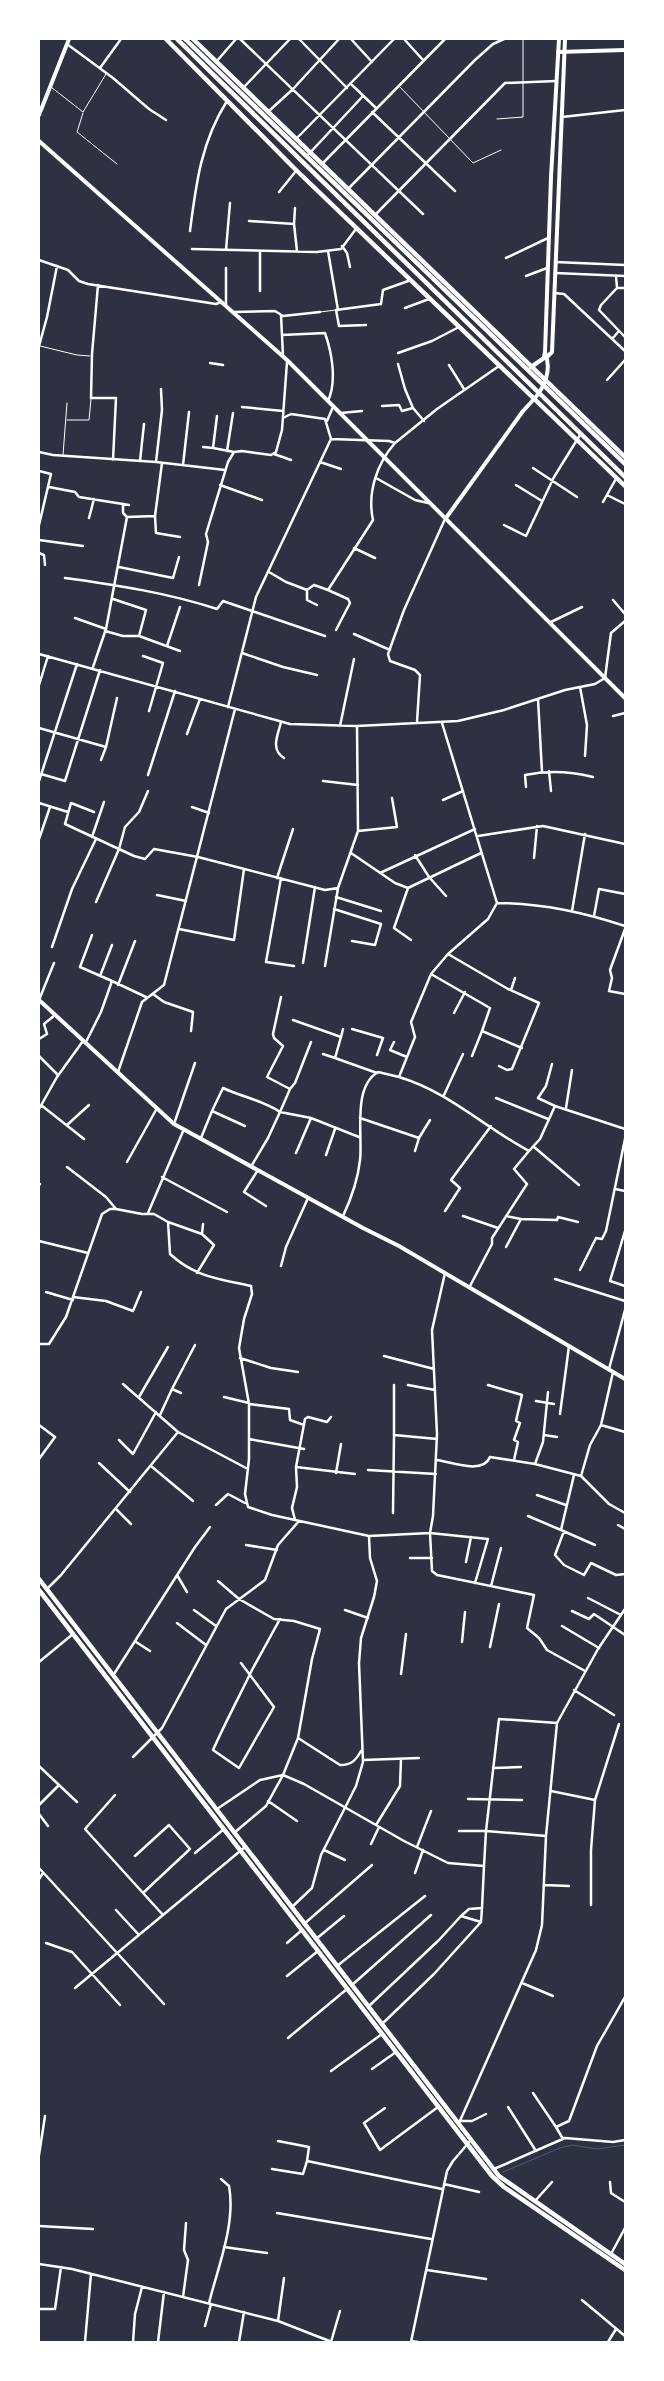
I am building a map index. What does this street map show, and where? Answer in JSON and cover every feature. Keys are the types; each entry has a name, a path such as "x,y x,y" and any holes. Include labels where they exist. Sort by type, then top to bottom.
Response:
{"main road":[{"path":"166,39 296,170 625,486"},
{"path":"177,39 625,477"},
{"path":"185,39 305,157 348,189 625,457"},
{"path":"193,39 309,153 319,166 625,464"},
{"path":"526,368 533,367 546,355"},
{"path":"39,1579 493,2169 504,2181 625,2264"},
{"path":"39,1590 438,2107 458,2123 467,2144 497,2182 625,2270"}],"street":[{"path":"39,115 69,39"},
{"path":"100,68 122,39"},
{"path":"212,66 238,39 266,62 423,214"},
{"path":"243,88 290,39"},
{"path":"299,39 347,88"},
{"path":"267,112 293,89 340,39"},
{"path":"351,39 372,62"},
{"path":"295,140 394,39"},
{"path":"404,39 423,60"},
{"path":"319,166 445,39"},
{"path":"348,189 475,60 494,44 504,39"},
{"path":"417,722 420,675 415,670 390,661 390,650 436,537 446,518 523,411 540,392 546,379 559,39"},
{"path":"546,355 552,352 565,39"},
{"path":"67,44 100,68 148,109 166,120"},
{"path":"558,52 625,50"},
{"path":"375,215 424,162 505,83 556,81"},
{"path":"351,84 376,108"},
{"path":"305,157 363,96"},
{"path":"190,231 202,154 218,117 228,101"},
{"path":"562,118 625,110"},
{"path":"372,112 455,191"},
{"path":"39,141 283,356 625,698"},
{"path":"278,192 296,170"},
{"path":"226,250 230,203"},
{"path":"295,208 294,224 297,252"},
{"path":"249,221 294,224"},
{"path":"192,249 260,252 328,251 340,249 357,228"},
{"path":"506,258 550,237"},
{"path":"342,246 347,252 350,267"},
{"path":"328,251 340,326 366,325"},
{"path":"260,252 260,291"},
{"path":"39,260 68,270 80,282 216,304 222,302"},
{"path":"555,262 625,265"},
{"path":"39,346 57,266"},
{"path":"226,268 226,306"},
{"path":"526,276 543,268 549,268"},
{"path":"555,273 625,276"},
{"path":"616,276 617,288"},
{"path":"337,310 383,303 383,290 411,280"},
{"path":"98,285 92,356 91,398 116,398 113,460"},
{"path":"625,288 617,288 601,305 599,310 625,337"},
{"path":"554,293 564,294 625,352"},
{"path":"405,308 431,299"},
{"path":"234,312 275,311 281,315 320,312"},
{"path":"281,315 283,356"},
{"path":"398,353 432,341 460,326"},
{"path":"612,338 619,331"},
{"path":"282,335 325,333 331,358 333,391 328,401"},
{"path":"274,454 283,418 287,360"},
{"path":"607,380 625,360"},
{"path":"210,363 223,365"},
{"path":"398,364 405,389 414,408 424,421"},
{"path":"449,365 464,390"},
{"path":"328,590 374,520 371,507 376,478 384,455 424,421 499,365"},
{"path":"156,462 162,410 161,389"},
{"path":"382,406 399,405 402,411 414,408"},
{"path":"228,707 256,597 331,439 327,421 333,406"},
{"path":"242,407 283,412"},
{"path":"340,413 362,410"},
{"path":"183,465 190,412"},
{"path":"227,451 233,413"},
{"path":"283,418 291,414 316,416 327,421"},
{"path":"213,448 217,416"},
{"path":"140,461 144,424"},
{"path":"504,525 526,536 552,480 581,434"},
{"path":"331,439 396,443"},
{"path":"203,447 234,452 274,454 292,460"},
{"path":"39,452 62,456 156,462 224,470"},
{"path":"199,585 208,542 206,534 224,470 234,452"},
{"path":"320,462 341,469"},
{"path":"162,463 156,516 156,534 180,537"},
{"path":"533,468 577,497"},
{"path":"39,471 51,474 39,525"},
{"path":"603,502 620,472"},
{"path":"376,478 415,500 432,503"},
{"path":"220,485 262,500"},
{"path":"516,485 542,501"},
{"path":"49,487 74,492 79,497 129,505"},
{"path":"607,495 625,504"},
{"path":"89,518 94,499"},
{"path":"123,504 123,513 127,517 156,516"},
{"path":"92,668 106,630 127,517"},
{"path":"39,540 84,546"},
{"path":"354,548 375,558"},
{"path":"39,553 44,555 45,565"},
{"path":"119,567 173,578 179,557"},
{"path":"269,572 286,582 307,590"},
{"path":"66,578 116,584 192,601 217,609 223,601 325,636"},
{"path":"317,605 306,600 307,590 314,585 348,599 350,603 336,630"},
{"path":"113,599 146,610 139,636"},
{"path":"613,600 625,614"},
{"path":"167,646 180,607"},
{"path":"551,622 582,607"},
{"path":"75,618 123,636 139,636 180,651"},
{"path":"605,678 611,633 625,621"},
{"path":"354,634 390,650"},
{"path":"242,653 283,667 317,675"},
{"path":"39,654 281,722 340,726 417,722 442,723 504,710 538,698 594,684 605,678"},
{"path":"39,685 48,656"},
{"path":"143,656 163,663 149,711"},
{"path":"340,726 354,659"},
{"path":"39,781 77,664"},
{"path":"41,774 65,781 100,670"},
{"path":"580,687 587,726 585,756"},
{"path":"148,775 175,691"},
{"path":"101,760 106,747 117,698"},
{"path":"187,734 200,698"},
{"path":"538,698 542,772"},
{"path":"118,1072 142,1002 146,997 164,985 235,710"},
{"path":"613,716 625,713"},
{"path":"281,722 275,748 277,753 284,758"},
{"path":"399,1077 415,1037 411,1022 432,974 448,954 488,919 497,903 481,853 476,829 442,723"},
{"path":"325,966 338,888 358,831 358,726"},
{"path":"39,728 106,747"},
{"path":"549,771 551,791"},
{"path":"526,787 525,775 542,772 564,771 594,776"},
{"path":"323,781 358,785"},
{"path":"96,902 119,849 125,827 139,812 148,791"},
{"path":"442,800 464,791"},
{"path":"358,831 397,827 392,798"},
{"path":"92,837 104,802"},
{"path":"39,803 68,812"},
{"path":"94,812 71,803 65,824 145,859 154,848 244,868 325,890 338,888"},
{"path":"39,839 50,806"},
{"path":"192,807 209,813"},
{"path":"478,836 537,826 585,834 625,844"},
{"path":"534,858 537,826"},
{"path":"277,878 293,829"},
{"path":"380,873 415,855 476,829"},
{"path":"572,911 585,834"},
{"path":"52,947 72,889 96,839"},
{"path":"351,853 380,873 408,888"},
{"path":"411,940 394,928 408,888 481,853"},
{"path":"415,855 428,877 446,896"},
{"path":"179,929 234,940 244,868"},
{"path":"281,878 266,962 294,966"},
{"path":"303,963 315,887"},
{"path":"594,916 600,889 625,894"},
{"path":"157,895 186,901"},
{"path":"336,897 381,911"},
{"path":"497,903 524,903 572,911 594,916 625,927 610,970 612,980 609,991 625,994"},
{"path":"334,909 383,924 375,945 352,941"},
{"path":"92,935 80,967 146,997"},
{"path":"118,985 135,941"},
{"path":"100,976 112,945"},
{"path":"448,954 511,990 540,1003 511,1070 499,1066"},
{"path":"54,963 39,1000 118,1072 156,1110 174,1124 445,1273 625,1379"},
{"path":"432,974 466,992 490,1009 472,1056"},
{"path":"511,990 515,978"},
{"path":"39,1109 58,1075 85,1041 101,1012 112,981"},
{"path":"454,1013 466,992"},
{"path":"153,994 164,1002 194,1012 191,1031"},
{"path":"282,997 273,1034 274,1038 283,1046 267,1077 290,1088"},
{"path":"39,1039 48,1033 44,1024 55,1015"},
{"path":"293,1020 341,1037"},
{"path":"335,1058 343,1029"},
{"path":"352,1029 382,1038 377,1055"},
{"path":"482,1031 522,1048"},
{"path":"252,1166 268,1138 290,1088 296,1083 311,1042"},
{"path":"394,1042 390,1050 407,1057"},
{"path":"323,1054 376,1073 422,1084 444,1095 529,1151"},
{"path":"444,1095 463,1054"},
{"path":"39,1056 58,1075"},
{"path":"174,1124 195,1063"},
{"path":"552,1064 546,1086 538,1098 555,1106 625,1128"},
{"path":"566,1108 572,1070"},
{"path":"343,1217 350,1202 360,1160 360,1118 364,1090 376,1073"},
{"path":"201,1138 222,1088 256,1099 280,1112 311,1118 334,1129 359,1137"},
{"path":"496,1098 548,1119"},
{"path":"41,1105 84,1139"},
{"path":"67,1125 89,1105"},
{"path":"469,1288 498,1228 527,1184 514,1169 534,1147 555,1106"},
{"path":"127,1162 156,1110"},
{"path":"212,1111 245,1126"},
{"path":"296,1153 311,1118"},
{"path":"360,1118 419,1138"},
{"path":"415,1151 419,1138 430,1120"},
{"path":"445,1211 460,1188 451,1180 491,1126"},
{"path":"148,1213 184,1129"},
{"path":"326,1154 334,1129"},
{"path":"580,1270 596,1238 602,1239 625,1139"},
{"path":"534,1147 579,1185"},
{"path":"67,1167 106,1197 116,1209"},
{"path":"258,1169 244,1192 266,1206"},
{"path":"162,1177 227,1212"},
{"path":"615,1189 625,1191"},
{"path":"281,1266 286,1247 309,1197"},
{"path":"39,1344 49,1344 54,1337 73,1298 102,1214 110,1209 160,1216 168,1222 202,1234 214,1245 197,1273"},
{"path":"463,1216 498,1228"},
{"path":"506,1216 521,1219 557,1220 558,1217 578,1222"},
{"path":"506,1247 521,1219"},
{"path":"168,1222 170,1254 197,1273 251,1286 252,1294 240,1339 240,1358 249,1404 246,1504"},
{"path":"202,1234 203,1224"},
{"path":"625,1231 610,1281 625,1286"},
{"path":"39,1241 88,1253"},
{"path":"445,1273 432,1330 437,1439 434,1516 430,1533 432,1571 437,1575 534,1595 527,1628 539,1638 547,1650 586,1671"},
{"path":"556,1279 625,1301"},
{"path":"46,1292 73,1298 106,1300 133,1311 141,1292"},
{"path":"609,1369 625,1310"},
{"path":"160,1415 195,1344"},
{"path":"560,1414 569,1345"},
{"path":"139,1398 168,1347"},
{"path":"384,1356 434,1369"},
{"path":"240,1358 271,1368 298,1372"},
{"path":"581,1476 590,1446 601,1425 613,1372"},
{"path":"123,1384 178,1432 246,1468"},
{"path":"488,1385 522,1395 516,1422 520,1423 514,1440 518,1442 514,1460"},
{"path":"393,1513 394,1386"},
{"path":"408,1386 435,1390"},
{"path":"172,1389 181,1393"},
{"path":"535,1464 544,1435 548,1392"},
{"path":"224,1397 228,1400 249,1404 289,1409 290,1420 304,1425"},
{"path":"536,1401 554,1404"},
{"path":"118,1440 133,1454 156,1412"},
{"path":"297,1521 292,1508 297,1487 296,1467 304,1425 308,1417 327,1422 331,1418"},
{"path":"39,1425 55,1437 39,1459"},
{"path":"601,1425 625,1432"},
{"path":"46,1589 62,1575 178,1432"},
{"path":"394,1435 437,1439"},
{"path":"544,1435 558,1437"},
{"path":"249,1439 304,1449"},
{"path":"336,1473 341,1444"},
{"path":"436,1460 474,1466 486,1464 490,1457 535,1464 581,1476 609,1504 625,1513"},
{"path":"99,1463 130,1492"},
{"path":"151,1466 193,1501"},
{"path":"296,1467 355,1474"},
{"path":"368,1470 436,1474"},
{"path":"574,1475 555,1555 564,1565 584,1575 592,1563 616,1575 625,1574"},
{"path":"216,1505 228,1494 248,1507 272,1515 369,1536 430,1533 488,1540 475,1583"},
{"path":"537,1495 566,1505"},
{"path":"116,1509 131,1524"},
{"path":"528,1516 595,1545"},
{"path":"133,1757 162,1728 226,1609 265,1580 276,1550 297,1521"},
{"path":"618,1525 625,1529"},
{"path":"113,1676 210,1527"},
{"path":"292,1907 312,1888 324,1850 360,1776 363,1760 359,1664 361,1638 368,1618 376,1581 371,1564 369,1536"},
{"path":"466,1562 471,1538"},
{"path":"246,1545 276,1550"},
{"path":"491,1586 501,1548"},
{"path":"410,1558 432,1558"},
{"path":"177,1575 187,1592"},
{"path":"218,1581 239,1599 274,1619 294,1621 320,1628 312,1659 298,1738 283,1775 268,1802 230,1837"},
{"path":"588,1598 621,1615"},
{"path":"490,1647 499,1604"},
{"path":"458,2123 536,1950 542,1925 546,1836 557,1723 599,1648 625,1609"},
{"path":"194,1610 216,1626"},
{"path":"346,1610 368,1618"},
{"path":"572,1611 589,1619 594,1614 625,1635"},
{"path":"462,1642 465,1612"},
{"path":"241,1663 250,1674 274,1707 239,1768 213,1750 250,1674 280,1619"},
{"path":"176,1623 206,1645"},
{"path":"562,1626 599,1648"},
{"path":"39,1662 73,1634"},
{"path":"401,1674 406,1634"},
{"path":"136,1642 150,1651"},
{"path":"574,1690 614,1715"},
{"path":"382,2024 434,1974 481,1922 486,1831 499,1719 557,1723"},
{"path":"591,1905 591,1850 595,1800 619,1724"},
{"path":"298,1738 340,1764 348,1765 356,1760 362,1750"},
{"path":"363,1760 419,1758"},
{"path":"371,1844 377,1826 400,1786 400,1759"},
{"path":"39,1766 77,1802"},
{"path":"493,1768 521,1767"},
{"path":"216,1809 260,1780 283,1775 304,1784 417,1848 448,1863 484,1866"},
{"path":"39,1805 59,1785"},
{"path":"551,1791 595,1800"},
{"path":"115,1794 85,1829 163,1915"},
{"path":"468,1799 522,1800"},
{"path":"268,1802 296,1821"},
{"path":"417,1848 432,1811"},
{"path":"39,1814 48,1826"},
{"path":"135,1856 168,1825 190,1849 143,1893"},
{"path":"195,1853 224,1829"},
{"path":"459,1832 486,1831 546,1836"},
{"path":"75,1988 246,1847"},
{"path":"324,1850 345,1860"},
{"path":"415,1873 423,1850"},
{"path":"304,1924 372,1865"},
{"path":"39,1868 164,2004"},
{"path":"39,1878 43,1873"},
{"path":"544,1886 569,1886"},
{"path":"337,1966 425,1896"},
{"path":"368,2006 438,1940 460,1916 469,1909 482,1908"},
{"path":"116,1910 139,1935"},
{"path":"352,1985 431,1915"},
{"path":"316,1939 344,1916"},
{"path":"460,1916 481,1922"},
{"path":"287,1943 302,1930"},
{"path":"46,1943 72,1952 120,2005"},
{"path":"287,1976 318,1951"},
{"path":"522,1983 553,1996"},
{"path":"288,2038 347,1989"},
{"path":"556,2127 569,2121 597,2046 625,1997"},
{"path":"331,2071 382,2034"},
{"path":"372,2068 396,2052"},
{"path":"533,2094 563,2139"},
{"path":"385,2108 364,2123 380,2150 438,2107"},
{"path":"508,2107 536,2151"},
{"path":"458,2123 472,2121 486,2114"},
{"path":"39,2154 45,2116"},
{"path":"493,2169 563,2139 613,2142 625,2140"},
{"path":"418,2342 411,2342 442,2189 453,2161 471,2140"},
{"path":"272,2169 303,2174 307,2161 309,2147 278,2141"},
{"path":"307,2161 442,2189"},
{"path":"205,2326 224,2247 232,2200 229,2186 221,2179"},
{"path":"534,2202 552,2182"},
{"path":"610,2182 611,2193 625,2202"},
{"path":"444,2184 479,2192"},
{"path":"277,2213 431,2239"},
{"path":"183,2297 188,2260 184,2250 186,2223"},
{"path":"39,2226 93,2229"},
{"path":"611,2254 625,2228"},
{"path":"224,2247 267,2253"},
{"path":"39,2264 61,2267 278,2321 332,2342 340,2311"},
{"path":"39,2309 55,2309 61,2267"},
{"path":"427,2270 486,2279"},
{"path":"85,2342 90,2274"},
{"path":"278,2321 284,2278"},
{"path":"133,2342 136,2314 142,2287"},
{"path":"158,2342 164,2292"},
{"path":"582,2300 625,2336"},
{"path":"239,2342 244,2312"},
{"path":"608,2342 616,2330"}],"lane":[{"path":"497,119 523,117 522,39"},
{"path":"106,73 83,112 77,132 117,164"},
{"path":"50,86 83,112"},
{"path":"398,86 425,111 473,163 501,150"},
{"path":"320,312 337,310"},
{"path":"39,346 77,356 92,356"},
{"path":"66,420 89,420 91,398"},
{"path":"62,456 67,403"}],"waterway":[{"path":"503,2172 560,2148 572,2145 597,2149 625,2145"}]}
